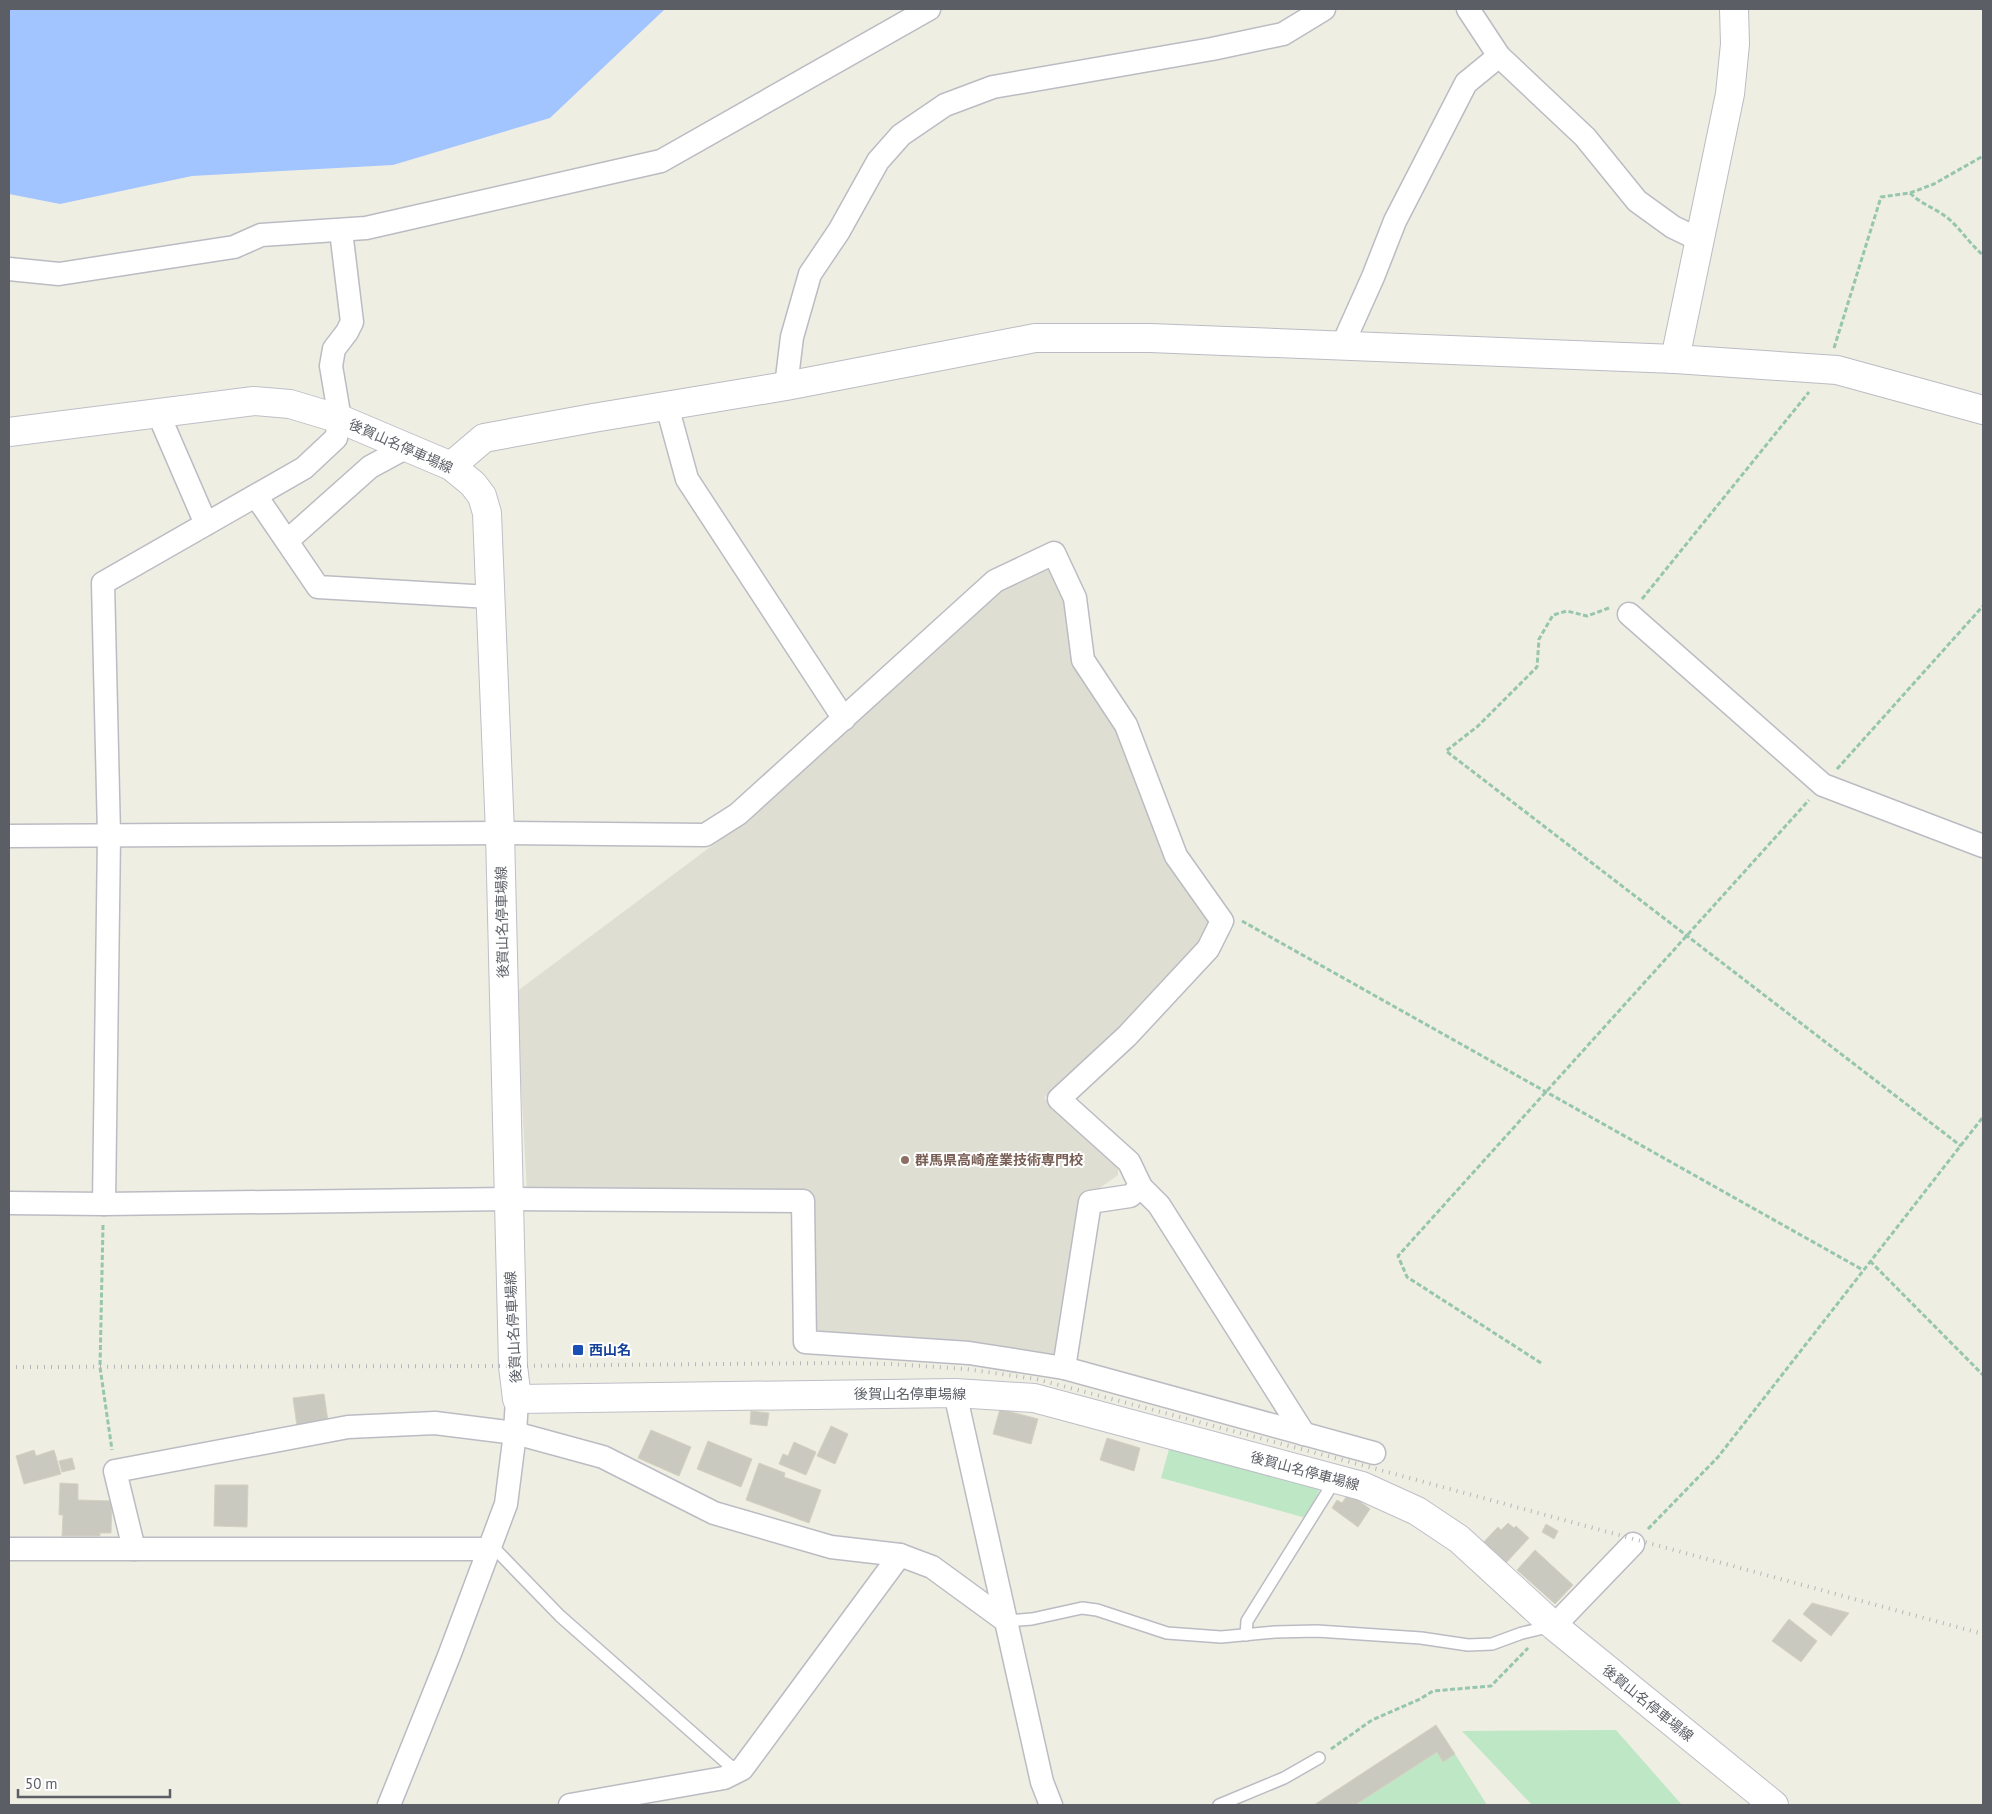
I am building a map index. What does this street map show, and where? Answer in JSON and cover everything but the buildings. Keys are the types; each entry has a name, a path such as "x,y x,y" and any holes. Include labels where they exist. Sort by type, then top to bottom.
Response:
{"main road":[{"path":"1675,359 1730,94 1735,44 1734,9"},
{"path":"451,466 484,438 786,386 1035,338 1150,338 1675,359 1837,370 1983,410"},
{"name":"後賀山名停車場線","path":"9,432 254,400 290,404 340,419 451,466 473,484 482,496 487,513 500,833 513,1366 517,1398 955,1392 1034,1398 1362,1486 1417,1511 1459,1539 1549,1627 1774,1805"}],"street":[{"path":"9,269 59,274 234,247 261,235 366,228 661,161 929,9"},
{"path":"786,386 792,337 810,274 839,231 878,161 901,135 945,105 993,87 1212,49 1283,34 1324,9"},
{"path":"1468,9 1499,56 1585,136 1637,202 1673,227 1700,240"},
{"path":"1342,346 1395,222 1466,83 1499,56"},
{"path":"104,1204 109,836 103,583 304,468 336,438 340,419 331,366 334,349 352,322 341,231"},
{"path":"668,406 687,479 844,719"},
{"path":"158,413 206,524"},
{"path":"286,541 370,467 407,447"},
{"path":"256,496 318,587 490,597"},
{"path":"9,836 500,833 705,835 738,814 995,581 1054,553 1075,598 1083,660 1126,725 1176,856 1222,921 1208,949 1127,1036 1059,1099 1129,1162 1140,1187 1159,1205 1304,1434"},
{"path":"1630,614 1823,785 1983,846"},
{"path":"1064,1368 1090,1202 1130,1196 1140,1187"},
{"path":"9,1203 104,1204 508,1199 803,1201 805,1342 969,1353 1064,1368 1374,1453"},
{"path":"955,1392 1042,1782 1051,1805"},
{"path":"389,1805 449,1656 506,1504 515,1433 517,1398"},
{"path":"134,1549 115,1471 348,1427 435,1423 515,1433 603,1457 714,1514 831,1547 900,1555 932,1567 1006,1621"},
{"path":"1549,1627 1637,1540"},
{"path":"9,1549 489,1549"},
{"path":"570,1805 724,1778 742,1769 900,1555"}],"lane":[{"path":"1246,1635 1247,1621 1336,1478"},
{"path":"489,1549 498,1552 560,1616 737,1772"},
{"path":"1006,1621 1032,1619 1082,1608 1097,1610 1167,1633 1221,1637 1275,1632 1317,1631 1422,1638 1468,1645 1492,1644 1522,1633 1549,1627"},
{"path":"1219,1805 1284,1778 1319,1758"}],"path":[{"path":"1961,1146 1446,751 1478,726 1537,667 1540,639 1553,615 1567,611 1587,616 1609,608 1630,614 1826,370 1881,197 1910,193 1934,184 1983,156"},
{"path":"1910,193 1919,202 1951,220 1970,244 1983,255"},
{"path":"1541,1363 1407,1277 1398,1256 1983,606"},
{"path":"1222,921 1242,921 1863,1270"},
{"path":"1637,1540 1718,1457 1983,1117"},
{"path":"104,1204 100,1367 115,1471"},
{"path":"1870,1261 1983,1375"},
{"path":"1319,1758 1372,1720 1420,1699 1433,1691 1491,1686 1549,1627"}],"shaded area":[{"path":"1045,569 1054,573 1105,706 1141,787 1209,919 1209,930 1116,1034 1081,1063 1044,1098 1118,1167 1118,1175 1087,1197 1057,1352 1051,1357 816,1337 810,1195 527,1192 516,992 721,839 996,591"}],"green space":[{"path":"1171,1442 1323,1483 1306,1518 1161,1478"},
{"path":"1616,1730 1682,1805 1532,1805 1462,1731"},
{"path":"1437,1752 1443,1762 1455,1754 1487,1805 1355,1805"}],"water":[{"path":"9,9 665,9 550,118 393,165 192,176 60,204 9,194"}],"railway":[{"path":"9,1367 828,1363 891,1364 966,1369 1036,1379 1369,1467 1983,1634"}],"place":[{"name":"群馬県高崎産業技術専門校","path":"905,1160"},
{"name":"西山名","path":"578,1350"}]}
